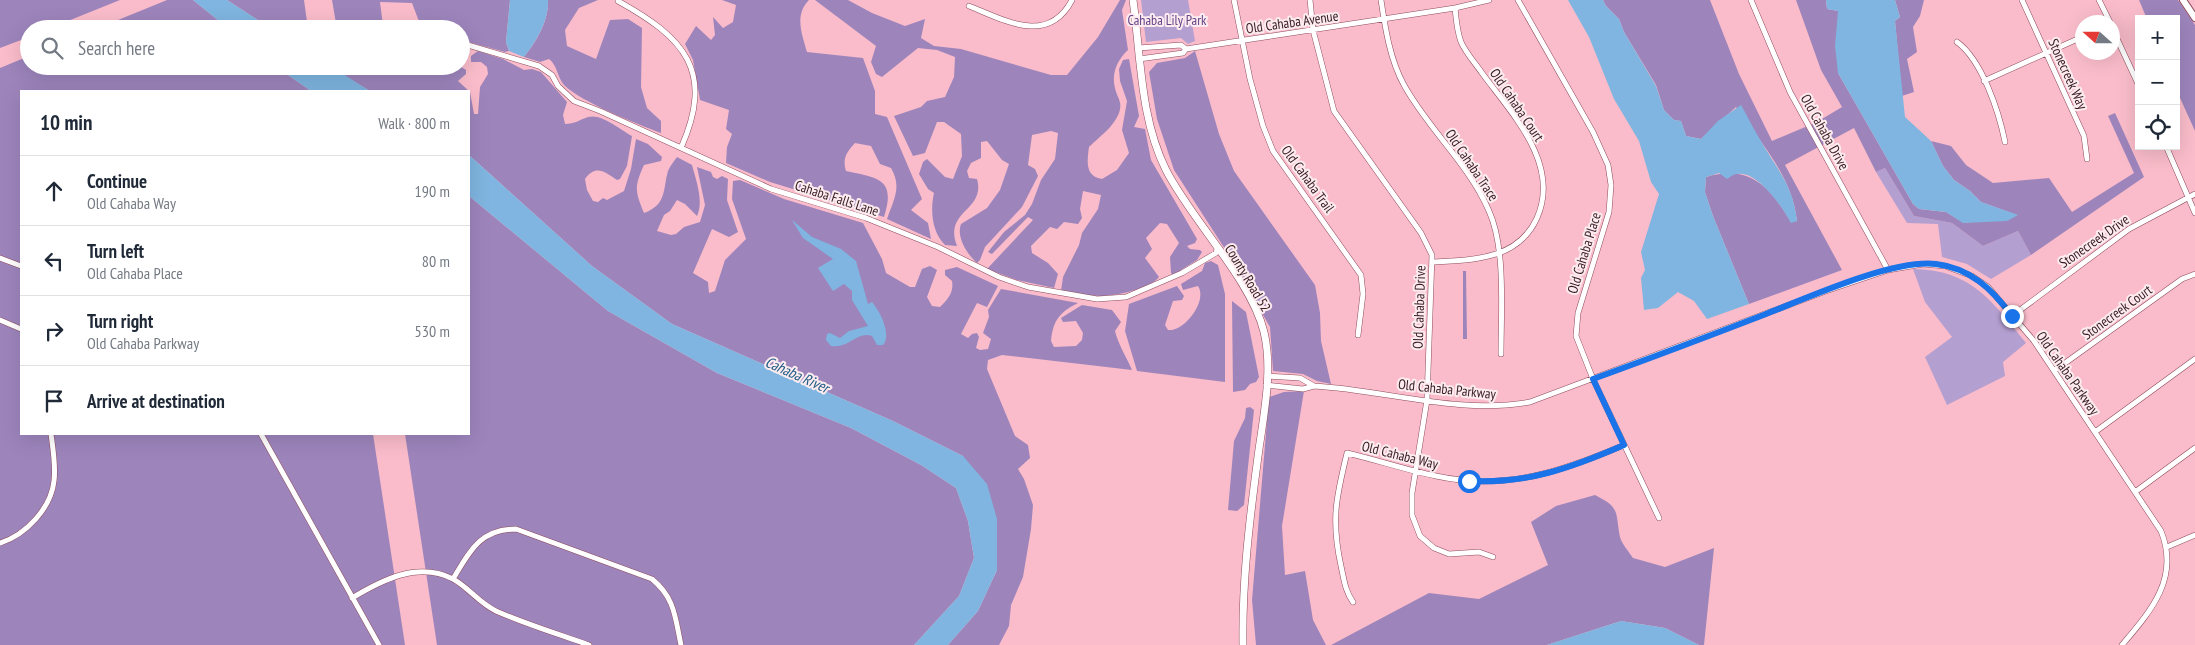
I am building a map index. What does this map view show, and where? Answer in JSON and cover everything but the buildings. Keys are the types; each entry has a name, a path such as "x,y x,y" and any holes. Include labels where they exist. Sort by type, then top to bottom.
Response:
{"main road":[{"name":"County Road 52","path":"1133,0 1139,59 1151,129 1160,157 1178,192 1247,294 1260,320 1267,351 1267,376 1247,544 1244,645"}],"street":[{"path":"969,6 1013,23 1031,27 1054,20 1064,12 1072,0"},
{"name":"Old Cahaba Trail","path":"1234,0 1263,126 1273,151 1361,275 1363,294 1358,335"},
{"name":"Old Cahaba Drive","path":"1310,0 1313,30 1326,84 1337,116 1422,234 1428,246 1432,262 1427,400 1415,471 1412,515 1420,536 1434,548 1449,554 1479,552 1494,557"},
{"name":"Old Cahaba Trace","path":"1381,0 1384,20 1400,77 1414,102 1483,197 1497,234 1500,254 1501,354"},
{"name":"Old Cahaba Avenue","path":"1139,59 1183,53 1186,49 1242,40 1384,20 1489,0"},
{"name":"Old Cahaba Place","path":"1518,0 1593,132 1608,165 1611,193 1609,212 1576,320 1578,343 1593,379 1659,518"},
{"name":"Old Cahaba Drive","path":"1751,0 1790,92 1888,270"},
{"name":"Stonecreek Way","path":"2022,0 2084,136 2087,159"},
{"path":"2099,0 2106,15"},
{"path":"2183,0 2195,18"},
{"path":"618,1 647,17 668,32 690,64 696,88 695,108 681,148"},
{"name":"Old Cahaba Court","path":"1432,262 1500,254 1516,246 1534,225 1540,210 1542,172 1530,141 1462,43 1455,8"},
{"path":"1984,81 2075,40"},
{"path":"1957,42 1968,50 1984,81 2001,122 2005,142"},
{"name":"Old Cahaba Avenue","path":"1138,48 1181,45 1186,49"},
{"path":"2120,45 2135,77"},
{"name":"Cahaba Falls Lane","path":"470,46 539,66 552,75 568,97 578,104 600,111 771,189 866,218 938,247 999,277 1050,291 1097,299 1126,297 1182,273 1216,253 1217,249"},
{"path":"2168,150 2195,213"},
{"name":"Stonecreek Drive","path":"2012,316 2128,229 2195,194"},
{"path":"0,258 20,266"},
{"name":"Old Cahaba Parkway","path":"1266,385 1303,388 1314,386 1492,407 1509,406 1530,402 1826,291 1888,270 1923,264 1956,270 1972,276 1988,287 2034,341 2161,531 2168,547"},
{"name":"Stonecreek Court","path":"2054,371 2179,282 2195,274"},
{"path":"0,320 20,329"},
{"path":"2095,432 2195,359"},
{"name":"Old Cahaba Parkway","path":"1267,376 1300,378 1314,386"},
{"path":"0,542 14,538 27,529 49,496 54,482 51,435"},
{"path":"262,435 379,645"},
{"name":"Old Cahaba Way","path":"1353,602 1346,592 1335,538 1334,520 1336,496 1347,453 1415,471 1469,481 1522,479 1555,472 1624,445"},
{"path":"2135,492 2195,448"},
{"path":"453,579 471,550 485,535 502,529 516,529 652,579 662,588 672,602 681,645"},
{"path":"2122,645 2161,593 2167,566 2168,547 2195,535"},
{"path":"352,598 394,576 416,571 453,579 480,602 496,611 589,645"}],"green space":[{"name":"Cahaba Lily Park","path":"1141,0 1188,0 1195,41 1188,44 1181,38 1146,42"},
{"path":"1885,168 1914,216 1952,223 1983,246 2018,231 2031,255 1991,279 1967,264 1942,257 1938,224 1907,223 1876,172"},
{"path":"1913,269 1951,275 1966,282 1991,301 2026,343 2003,362 2005,376 1947,405 1925,357 1952,337 1925,302"}],"shaded area":[{"path":"0,0 120,0 70,20 20,20 20,40 0,48"},
{"path":"167,0 193,0 218,20 118,20"},
{"path":"227,0 304,0 307,20 258,20"},
{"path":"332,0 510,0 506,42 509,51 505,52 470,42 470,20 418,20 412,3 380,2 382,20 335,20"},
{"path":"548,0 598,0 579,8 565,30 567,46 596,59 610,20 628,19 642,28 641,87 647,108 661,121 661,133 610,112 572,92 564,85 549,59 540,62 524,57 533,45 544,23"},
{"path":"722,0 809,0 804,6 800,18 801,32 807,52 863,58 875,91 875,114 887,117 922,199 911,210 928,223 931,239 887,219 896,193 896,181 891,168 880,164 871,146 855,143 846,156 845,166 846,171 868,176 882,182 888,195 884,217 770,182 726,163 727,147 732,134 726,129 729,110 700,100 693,60 685,44 696,26 711,40 715,35 713,17 723,28 733,22 736,5"},
{"path":"815,0 848,0 872,13 905,26 925,19 921,38 934,46 961,49 1051,75 1067,75 1098,37 1120,0 1126,0 1122,10 1128,50 1118,62 1114,77 1120,109 1106,132 1089,147 1088,168 1093,175 1102,179 1117,170 1129,153 1122,130 1127,101 1120,81 1119,69 1123,60 1129,59 1139,116 1134,127 1145,129 1151,160 1197,239 1195,243 1187,246 1190,249 1202,252 1197,260 1173,275 1171,273 1170,257 1179,243 1167,224 1160,223 1146,238 1152,249 1145,258 1159,277 1154,281 1132,291 1106,296 1090,296 1061,291 1063,277 1079,245 1082,233 1098,209 1101,195 1083,191 1080,209 1082,218 1078,224 1064,222 1057,229 1050,227 1031,246 1032,253 1048,263 1058,274 1054,288 1017,280 987,269 1033,220 1028,217 992,254 988,252 1004,232 1025,215 1032,204 1041,180 1055,159 1058,133 1051,131 1032,135 1028,165 1035,169 1038,176 1022,207 985,247 977,263 963,245 960,234 961,224 987,208 1000,190 1009,164 1002,160 987,141 981,142 981,158 971,163 967,171 969,178 977,179 978,190 976,198 955,225 954,234 957,246 945,245 937,234 933,221 934,193 928,189 919,174 923,162 927,159 945,177 953,179 962,156 961,134 944,122 937,122 925,153 913,156 894,116 921,107 927,101 945,97 954,77 955,57 937,50 918,48 882,77 876,74 871,62 876,46"},
{"path":"1603,0 1710,0 1739,74 1772,141 1817,122 1842,107 1821,70 1796,0 1826,0 1827,9 1838,11 1838,73 1913,204 1919,209 1946,212 1964,223 2017,215 1981,202 1970,191 1954,180 1943,166 1931,141 1951,146 1966,165 1993,183 2049,178 2072,212 2134,173 2108,116 2115,113 2144,177 2031,255 2018,231 1983,246 1952,223 1914,216 1885,168 1876,172 1854,128 1785,165 1842,270 1749,304 1713,216 1705,192 1706,177 1721,174 1747,176 1766,189 1775,198 1791,222 1797,221 1789,189 1765,147 1736,107 1701,139 1686,136 1681,121 1674,120 1664,110 1656,85 1624,32 1619,19 1606,6"},
{"path":"1895,0 1924,0 1920,16 1913,27 1917,52 1907,59 1914,92 1902,96 1895,21 1900,17"},
{"path":"2139,0 2178,0 2195,25 2195,131 2180,98 2180,15 2145,15"},
{"path":"478,51 503,59 524,70 532,69 541,72 567,102 563,115 565,124 588,117 599,117 632,136 627,166 620,179 617,180 605,172 597,171 589,174 585,179 587,190 593,201 598,202 603,198 607,200 624,191 631,169 636,139 648,144 662,157 661,161 644,165 637,184 637,194 644,213 651,210 660,201 668,171 677,157 692,165 700,197 697,216 685,204 677,200 670,211 664,215 657,231 671,235 676,234 684,227 700,222 705,205 697,167 711,172 713,177 717,179 722,176 728,179 727,200 738,232 729,237 712,229 693,273 708,282 709,293 715,291 725,260 746,239 732,199 733,181 740,180 784,199 863,223 882,259 886,273 910,287 915,287 922,269 930,266 937,270 927,297 932,306 940,307 951,292 952,281 945,275 945,270 957,267 998,286 987,307 977,303 961,334 968,338 972,334 977,333 979,337 976,348 980,350 988,349 991,339 983,333 989,317 988,310 1001,289 1078,303 1058,317 1051,341 1054,347 1076,346 1082,340 1083,333 1076,321 1063,322 1061,318 1082,305 1112,310 1121,322 1115,331 1132,370 1002,355 988,360 987,369 1015,436 1028,445 1030,458 1018,469 1024,479 1033,505 1023,577 1011,605 1009,626 999,645 948,645 978,611 997,570 963,456 893,421 672,324 592,266 470,156 470,92 474,114 478,114 480,87 488,74 487,67 481,62 471,62 471,56"},
{"path":"1195,51 1219,134 1234,171 1315,285 1320,313 1321,341 1331,384 1317,381 1303,374 1273,371 1270,327 1225,249 1174,170 1157,119 1149,72 1157,63 1185,58"},
{"path":"20,60 20,75 288,75 310,90 20,90 20,435 373,435 405,645 0,645 0,68"},
{"path":"345,75 465,75 458,81 468,90 368,90"},
{"path":"470,197 608,311 717,373 851,428 921,465 956,488 968,521 974,558 959,596 914,645 437,645 405,435 470,435"},
{"path":"1211,261 1218,265 1225,294 1225,382 1137,371 1125,331 1129,304 1177,286 1184,296 1182,300 1173,301 1165,325 1168,330 1181,326 1197,307 1200,292 1198,286 1183,290 1181,284 1202,271 1205,263"},
{"path":"1463,271 1466,271 1467,339 1463,339"},
{"path":"1232,301 1246,312 1259,377 1256,382 1250,384 1245,390 1233,392"},
{"path":"1304,391 1282,526 1285,575 1305,571 1313,620 1326,645 1256,645 1252,600 1269,397 1284,392"},
{"path":"1250,407 1254,410 1244,505 1237,511 1228,510 1234,441 1245,418 1246,408"},
{"path":"1595,495 1613,507 1617,516 1621,540 1633,558 1665,567 1714,548 1704,645 1699,645 1665,628 1621,621 1547,645 1331,645 1429,593 1479,599 1548,565 1531,522 1556,506"}],"water":[{"path":"193,0 227,0 258,20 218,20"},
{"path":"510,0 548,0 544,23 533,45 524,57 509,51 506,42"},
{"path":"1568,0 1603,0 1606,6 1619,19 1624,32 1656,86 1664,110 1674,120 1681,121 1686,136 1701,139 1718,121 1741,105 1789,189 1797,221 1791,223 1776,199 1761,184 1745,174 1733,175 1727,179 1719,173 1706,177 1705,192 1713,216 1749,304 1707,319 1694,301 1678,292 1658,308 1644,310 1641,278 1645,270 1641,252 1659,194 1651,182 1639,141 1614,99 1589,37"},
{"path":"1826,0 1895,0 1900,17 1895,21 1905,117 1931,141 1943,166 1954,180 1970,191 1981,202 2018,215 2007,221 1963,223 1946,212 1919,209 1913,204 1838,73 1835,46 1838,11 1827,9"},
{"path":"288,75 344,75 368,90 310,90"},
{"path":"470,156 592,266 672,324 893,421 963,456 987,484 997,519 997,570 978,611 948,645 914,645 959,596 974,558 968,521 956,488 921,465 851,428 717,373 608,311 470,197"},
{"path":"792,220 812,237 841,249 856,261 868,304 872,302 886,329 883,345 877,345 872,336 867,335 837,346 831,346 826,340 827,334 830,333 840,338 849,331 868,326 852,300 852,291 844,284 833,291 818,268 833,259 803,238"},
{"path":"1621,621 1665,628 1699,645 1547,645"}],"route":[{"path":"1469,481 1490,482 1522,479 1555,472 1624,445 1593,379 1826,291 1893,268 1907,265 1936,264 1972,276 1988,287 2012,316"}],"water label":[{"name":"Cahaba River","path":"797,375"}]}
